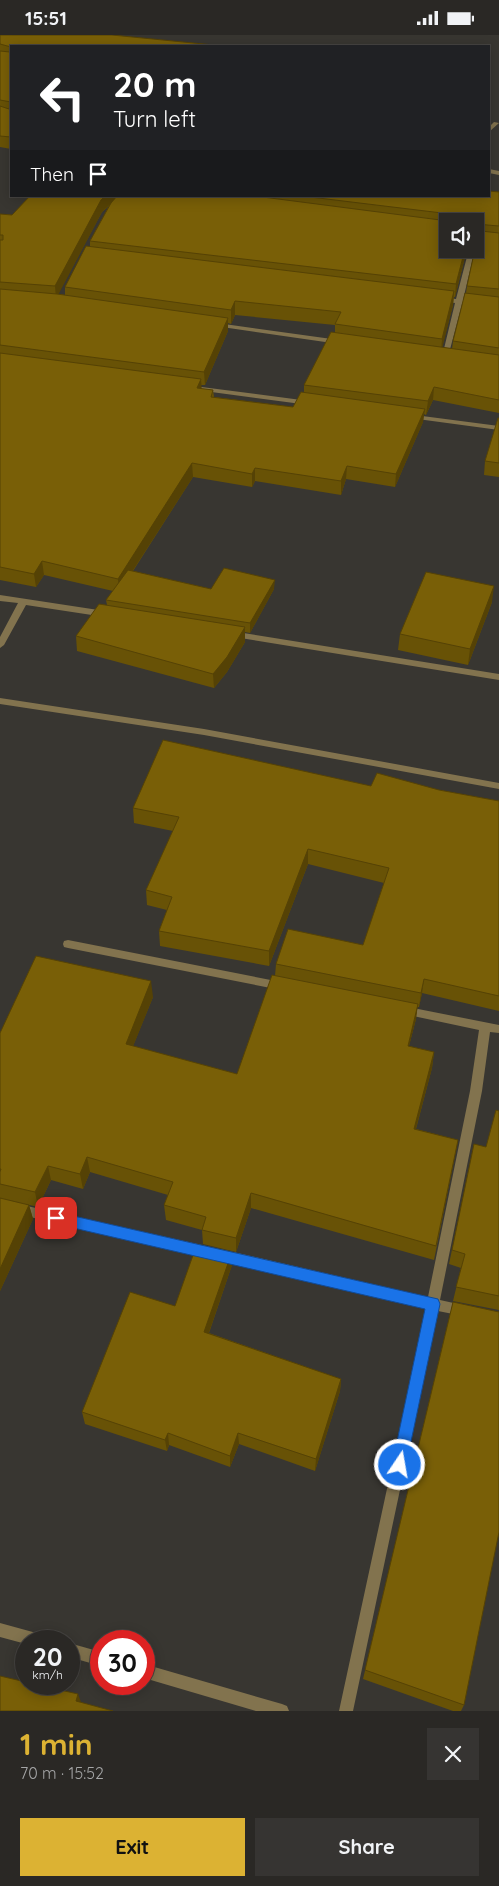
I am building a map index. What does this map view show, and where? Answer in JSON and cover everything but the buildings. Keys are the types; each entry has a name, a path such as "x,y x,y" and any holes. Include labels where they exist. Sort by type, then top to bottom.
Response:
{"street":[{"path":"490,129 496,123"},
{"path":"445,357 470,258"},
{"path":"429,298 499,306"},
{"path":"206,324 350,344"},
{"path":"436,356 454,358"},
{"path":"176,385 313,403"},
{"path":"401,415 499,428"},
{"path":"0,598 111,615"},
{"path":"0,645 24,601"},
{"path":"218,632 499,677"},
{"path":"0,701 204,732 499,786"},
{"path":"68,944 291,988"},
{"path":"388,1007 499,1029"},
{"path":"346,1711 433,1304 476,1091 486,1027"},
{"path":"0,1205 480,1314"},
{"path":"0,1630 15,1634"},
{"path":"155,1674 282,1711"}],"route":[{"path":"56,1218 433,1304 425,1351 400,1465"}]}
